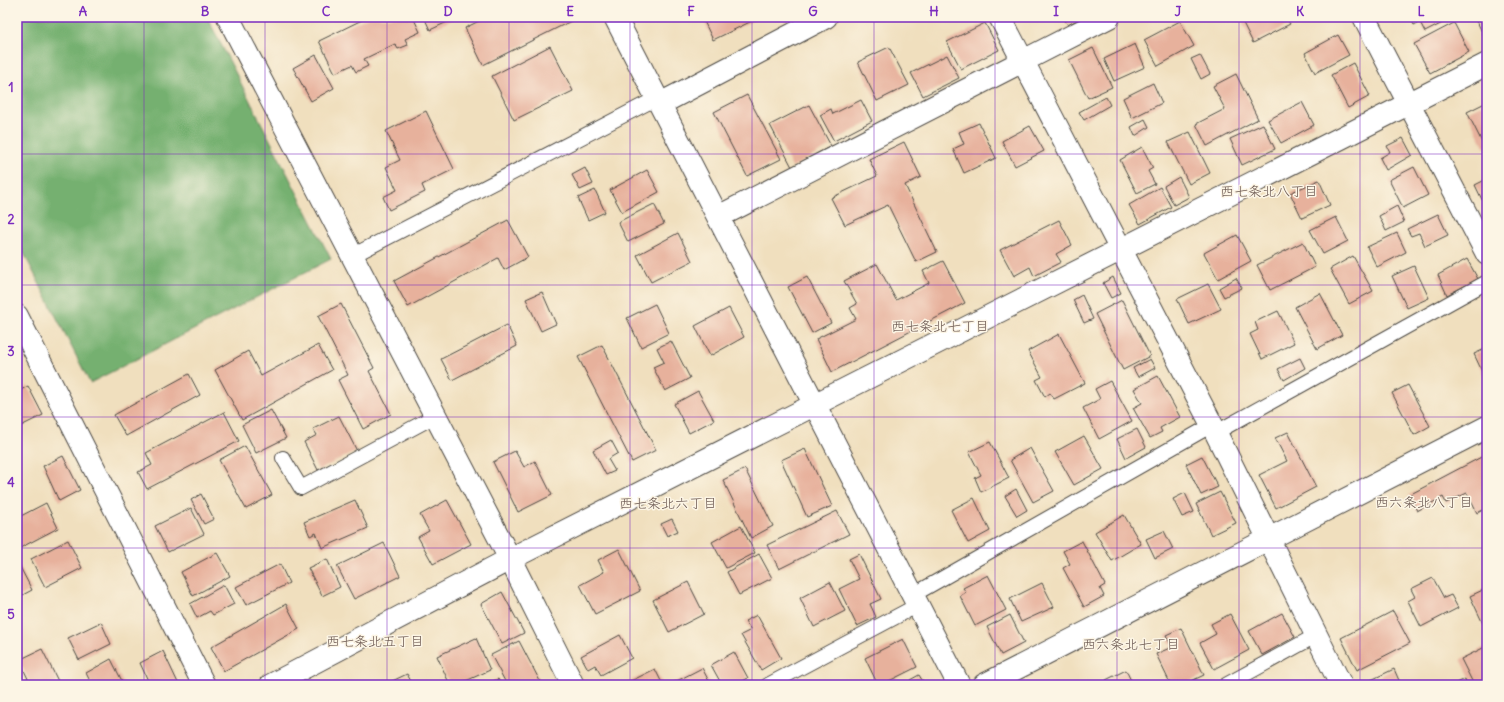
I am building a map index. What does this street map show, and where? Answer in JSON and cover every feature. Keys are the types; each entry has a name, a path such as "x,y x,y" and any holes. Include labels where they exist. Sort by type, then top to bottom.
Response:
{"street":[{"path":"228,17 510,560 573,685"},
{"path":"615,17 816,404 959,685"},
{"path":"658,101 826,17"},
{"path":"1000,17 1120,251 1214,429 1315,636 1341,685"},
{"path":"718,217 1109,17"},
{"path":"1364,17 1485,247"},
{"path":"271,685 510,560 1487,64"},
{"path":"19,326 204,685"},
{"path":"984,685 1487,427"}],"lane":[{"path":"352,256 658,101"},
{"path":"768,685 1214,429 1487,282"},
{"path":"283,458 301,488 435,416"},
{"path":"1226,685 1315,636"}],"green space":[{"path":"17,17 207,17 331,259 90,383 17,240"}],"building":[{"path":"368,17 413,17 420,32 405,39 408,45 398,49 395,44 364,59 368,66 356,72 352,65 335,73 319,41"},
{"path":"424,17 458,17 430,30"},
{"path":"487,17 572,17 573,20 483,65 465,28"},
{"path":"702,17 755,17 756,19 713,40"},
{"path":"1063,17 1082,17 1068,25"},
{"path":"1246,17 1286,17 1290,24 1253,43 1241,19"},
{"path":"1410,17 1454,17 1425,32 1420,22 1414,25"},
{"path":"1475,17 1487,17 1487,43"},
{"path":"1180,21 1194,46 1158,66 1144,40"},
{"path":"985,23 999,50 961,69 947,42"},
{"path":"1454,23 1469,52 1430,73 1414,44"},
{"path":"1338,35 1349,55 1315,73 1305,53"},
{"path":"1135,44 1145,67 1114,81 1104,59"},
{"path":"550,46 573,91 514,120 492,76"},
{"path":"889,47 909,85 877,101 858,62"},
{"path":"1093,48 1112,87 1088,98 1069,60"},
{"path":"316,55 334,88 311,101 293,68"},
{"path":"947,55 959,78 923,96 911,73"},
{"path":"1200,55 1210,74 1201,79 1191,59"},
{"path":"1353,63 1370,96 1348,108 1331,75"},
{"path":"1236,74 1258,119 1207,146 1196,124 1225,109 1213,86"},
{"path":"1153,83 1162,103 1132,118 1123,98"},
{"path":"747,95 781,159 747,176 714,112"},
{"path":"1106,97 1110,105 1084,120 1079,112"},
{"path":"861,100 872,121 834,141 820,115 831,109 833,114"},
{"path":"1302,102 1314,125 1281,143 1268,120"},
{"path":"1487,102 1487,147 1485,148 1467,112"},
{"path":"809,105 831,146 792,167 770,125"},
{"path":"426,111 454,169 422,185 425,192 389,210 383,197 397,190 386,167 400,160 386,131"},
{"path":"1145,119 1149,127 1135,136 1131,127"},
{"path":"979,123 996,158 964,173 953,149 964,144 959,132"},
{"path":"1263,124 1275,149 1242,165 1230,139"},
{"path":"1030,126 1044,151 1015,166 1002,141"},
{"path":"1190,132 1210,173 1189,184 1168,142"},
{"path":"1403,138 1412,155 1386,170 1380,158 1390,152 1387,146"},
{"path":"904,142 921,177 905,185 937,252 916,262 888,205 845,225 831,198 877,176 869,159"},
{"path":"1142,147 1153,168 1148,171 1155,184 1137,193 1120,160"},
{"path":"1414,167 1428,195 1403,208 1389,180"},
{"path":"585,168 593,184 580,190 572,175"},
{"path":"647,170 659,192 622,212 610,190"},
{"path":"1179,177 1189,197 1174,205 1164,186"},
{"path":"1487,179 1487,210 1475,185"},
{"path":"1319,180 1330,205 1302,218 1290,193"},
{"path":"1160,187 1171,207 1140,224 1129,205"},
{"path":"595,190 605,212 588,220 578,198"},
{"path":"654,204 664,224 628,242 618,222"},
{"path":"1397,206 1404,222 1386,231 1379,216"},
{"path":"1438,214 1448,235 1425,246 1419,233 1411,236 1407,229"},
{"path":"1336,217 1348,241 1323,254 1310,230"},
{"path":"508,220 528,257 504,270 498,258 408,307 394,281"},
{"path":"1059,220 1072,245 1056,254 1061,262 1034,276 1030,267 1014,276 1000,250"},
{"path":"678,233 692,261 651,282 637,255"},
{"path":"1397,233 1406,252 1377,267 1367,247"},
{"path":"1237,235 1251,261 1218,279 1204,253"},
{"path":"1303,242 1315,267 1270,290 1257,265"},
{"path":"1353,256 1373,291 1349,304 1330,269"},
{"path":"1467,259 1478,279 1447,295 1438,275"},
{"path":"943,261 965,303 832,372 816,339 856,319 850,308 857,304 844,281 877,264 896,300 929,283 923,271"},
{"path":"1414,266 1429,298 1407,308 1392,276"},
{"path":"807,277 831,323 812,333 788,287"},
{"path":"1113,277 1121,293 1111,298 1103,283"},
{"path":"1236,278 1242,288 1224,297 1219,288"},
{"path":"1208,284 1221,309 1189,324 1177,299"},
{"path":"542,292 556,324 541,331 526,299"},
{"path":"1320,293 1342,335 1317,349 1295,307"},
{"path":"1082,295 1093,319 1084,323 1073,300"},
{"path":"1122,300 1150,356 1123,370 1095,314"},
{"path":"341,304 374,368 369,371 391,414 363,429 338,380 348,375 318,316"},
{"path":"655,304 669,333 641,347 627,318"},
{"path":"729,308 744,337 710,356 695,326"},
{"path":"1278,311 1294,343 1262,359 1250,334 1258,330 1255,322"},
{"path":"507,325 517,346 452,380 441,359"},
{"path":"1059,334 1085,383 1054,399 1050,393 1045,397 1036,380 1042,377 1028,351"},
{"path":"671,341 690,378 665,391 653,367 664,362 657,348"},
{"path":"318,345 332,370 242,420 215,370 248,351 261,376"},
{"path":"602,345 656,450 632,462 578,357"},
{"path":"1487,348 1487,382 1474,354"},
{"path":"1300,358 1305,368 1284,380 1278,369"},
{"path":"1150,359 1155,368 1138,377 1133,368"},
{"path":"189,374 200,395 126,436 114,415"},
{"path":"1158,376 1180,417 1160,428 1162,432 1150,438 1133,408 1142,403 1134,389"},
{"path":"1110,381 1132,421 1099,439 1083,408 1100,399 1095,389"},
{"path":"1408,385 1430,426 1414,435 1392,393"},
{"path":"28,386 43,415 19,427 17,422 17,392"},
{"path":"698,391 714,420 689,433 674,404"},
{"path":"271,410 286,438 256,453 242,425"},
{"path":"224,412 239,441 147,489 138,472 152,465 146,453"},
{"path":"339,416 357,451 318,470 304,442 317,435 313,429"},
{"path":"1137,429 1146,447 1126,458 1117,439"},
{"path":"1288,432 1316,487 1276,508 1259,475 1287,461 1275,438"},
{"path":"1084,436 1103,469 1074,485 1055,452"},
{"path":"611,440 618,453 608,459 615,471 606,475 593,450"},
{"path":"990,442 1009,478 981,492 975,478 981,475 969,452"},
{"path":"245,446 272,495 246,509 219,460"},
{"path":"1030,448 1054,491 1033,502 1010,460"},
{"path":"805,449 832,506 807,517 781,460"},
{"path":"515,451 524,467 535,461 552,495 518,512 493,462"},
{"path":"1487,454 1487,508 1477,513 1467,493 1446,503 1443,497 1417,511 1409,495"},
{"path":"63,456 80,490 59,501 43,466"},
{"path":"1202,456 1218,487 1201,495 1186,464"},
{"path":"745,469 773,526 751,538 723,480"},
{"path":"1016,489 1027,510 1017,516 1005,496"},
{"path":"1220,492 1236,523 1211,535 1196,504"},
{"path":"1185,493 1194,512 1182,517 1173,499"},
{"path":"201,494 214,519 204,524 191,500"},
{"path":"974,498 990,531 968,543 951,510"},
{"path":"355,500 368,528 322,548 316,533 310,536 304,522"},
{"path":"447,500 471,544 433,564 418,537 429,531 420,515"},
{"path":"46,503 58,528 20,548 17,542 17,518"},
{"path":"191,508 204,534 168,552 155,526"},
{"path":"837,511 849,534 779,569 767,545"},
{"path":"1124,515 1141,544 1112,561 1095,532"},
{"path":"672,519 678,531 667,536 661,524"},
{"path":"741,526 755,553 726,568 712,542"},
{"path":"1164,531 1173,549 1155,558 1146,539"},
{"path":"68,540 82,568 45,587 31,559"},
{"path":"1082,541 1105,585 1100,588 1104,596 1084,607 1063,568 1070,564 1063,551"},
{"path":"384,543 400,576 354,599 337,566"},
{"path":"619,549 640,591 595,614 580,585 604,572 598,560"},
{"path":"217,553 230,576 193,596 181,572"},
{"path":"759,554 772,578 739,595 727,572"},
{"path":"859,554 881,599 870,604 876,617 857,626 839,589 859,579 849,559"},
{"path":"327,559 340,587 322,596 308,568"},
{"path":"280,564 289,583 246,605 236,587"},
{"path":"19,565 32,590 17,598 17,566"},
{"path":"988,575 1006,610 975,626 960,596 966,592 963,588"},
{"path":"1433,578 1444,598 1451,595 1458,608 1421,627 1408,601 1415,597 1411,589"},
{"path":"688,582 704,614 669,632 653,600"},
{"path":"830,582 845,611 814,627 800,598"},
{"path":"1042,583 1054,607 1021,622 1010,599"},
{"path":"224,585 234,604 213,615 210,611 197,618 190,604"},
{"path":"1487,588 1487,632 1470,596"},
{"path":"502,592 524,633 502,644 481,604"},
{"path":"286,604 299,629 224,671 211,647"},
{"path":"1393,611 1410,643 1357,670 1341,638"},
{"path":"1282,613 1295,637 1262,655 1249,631"},
{"path":"1230,614 1249,650 1214,669 1200,643 1216,634 1211,624"},
{"path":"757,615 781,658 761,670 741,635 751,630 745,621"},
{"path":"1010,615 1024,643 1001,655 987,627"},
{"path":"101,622 111,644 79,660 68,638"},
{"path":"1181,628 1204,675 1183,685 1171,685 1156,654 1172,647 1166,635"},
{"path":"620,635 632,658 601,675 595,665 588,669 581,656"},
{"path":"476,638 490,670 457,685 450,685 437,656"},
{"path":"903,639 917,667 881,685 878,685 865,658"},
{"path":"519,641 542,685 507,685 491,655"},
{"path":"1487,646 1487,685 1474,685 1461,659"},
{"path":"42,649 58,681 51,685 31,685 19,660"},
{"path":"163,651 179,685 150,685 140,663"},
{"path":"734,652 748,678 736,685 722,685 711,665"},
{"path":"111,659 124,685 92,685 86,673"},
{"path":"702,668 711,685 674,685 673,683"},
{"path":"655,669 663,685 623,685"},
{"path":"1394,669 1401,685 1369,685 1367,682"},
{"path":"1126,670 1133,685 1108,685 1106,680"},
{"path":"407,674 413,685 384,685"},
{"path":"919,675 925,685 913,685 910,680"},
{"path":"498,679 501,685 486,685"},
{"path":"1465,679 1467,685 1453,685"}],"district":[{"name":"西七条北八丁目","path":"1269,191"},
{"name":"西七条北七丁目","path":"940,326"},
{"name":"西六条北八丁目","path":"1424,502"},
{"name":"西七条北六丁目","path":"668,503"},
{"name":"西七条北五丁目","path":"375,641"},
{"name":"西六条北七丁目","path":"1131,644"}]}
